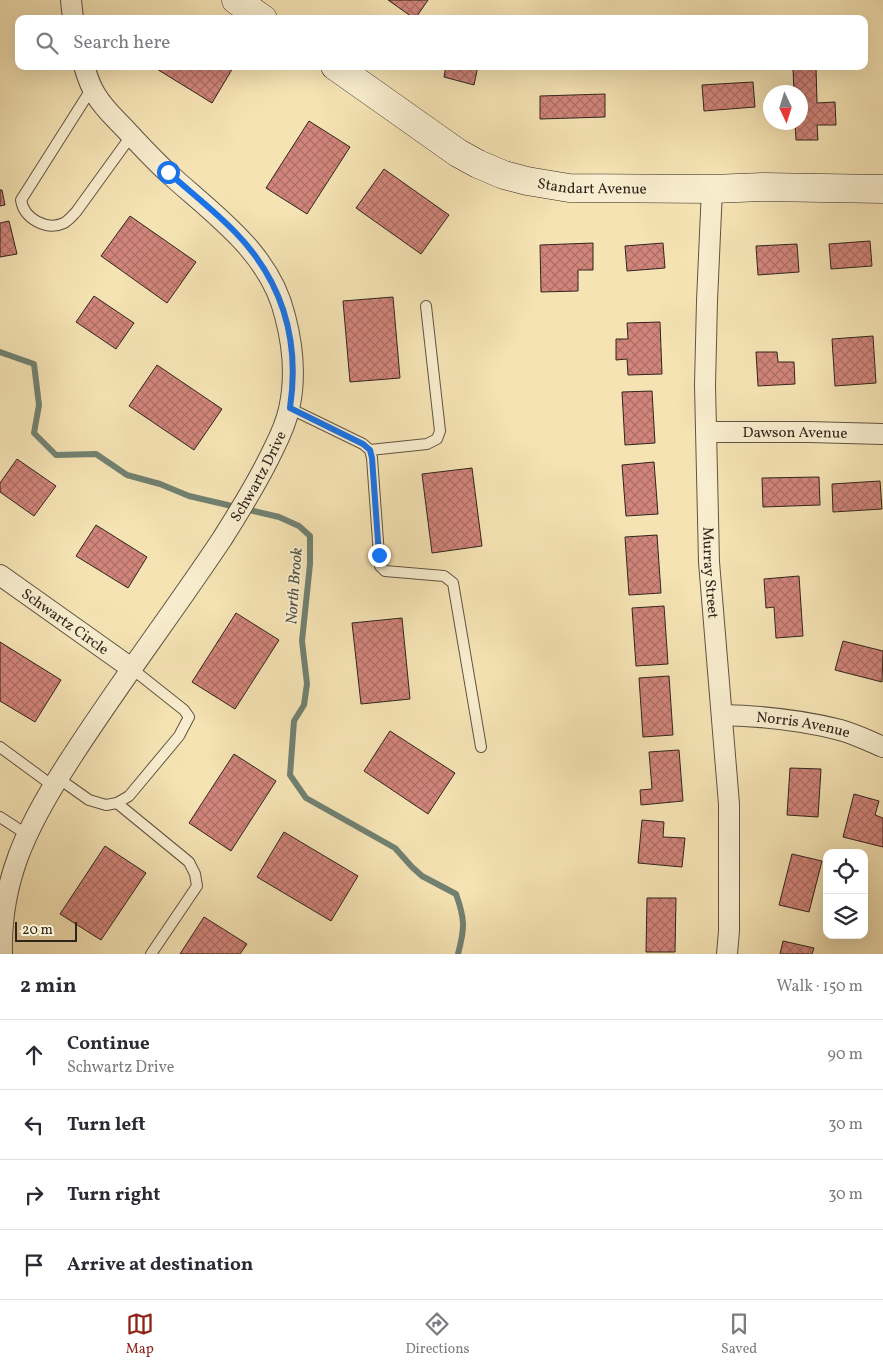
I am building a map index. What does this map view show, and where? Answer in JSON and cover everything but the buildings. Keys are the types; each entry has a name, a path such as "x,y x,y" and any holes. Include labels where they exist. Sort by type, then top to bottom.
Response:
{"street":[{"path":"71,0 73,15"},
{"path":"236,0 257,15"},
{"name":"Schwartz Drive","path":"2,954 3,898 18,849 38,810 84,736 191,586 249,498 284,428 290,408 293,359 285,312 276,288 252,251 235,232 168,172 104,107 92,88 85,70"},
{"name":"Standart Avenue","path":"341,70 458,153 504,175 527,181 569,188 712,189 763,187 883,189"},
{"name":"Murray Street","path":"712,189 707,301 709,562 729,804 729,931 727,954"},
{"name":"Dawson Avenue","path":"707,432 883,434"},
{"name":"Schwartz Circle","path":"0,575 131,668"},
{"name":"Norris Avenue","path":"722,715 752,716 824,726 842,730 883,747"}],"lane":[{"path":"92,88 21,200 22,208 26,214 45,225 54,226 66,222 76,212 131,136"},
{"path":"370,450 427,444 436,439 440,431 426,306"},
{"path":"290,408 356,440 370,450 380,566 385,571 444,576 453,583 481,747"},
{"path":"0,747 89,800 106,805 118,803 129,796 179,736 189,717 184,710 131,668"},
{"path":"118,803 189,862 195,874 197,886 151,954"},
{"path":"0,817 26,834"}],"waterway":[{"name":"North Brook","path":"0,352 34,364 39,405 34,433 56,455 96,454 127,475 160,484 189,496 279,517 299,526 310,536 310,564 302,641 307,684 304,705 294,721 290,775 306,798 395,848 422,876 456,894 463,924 458,954"}],"route":[{"path":"168,172 235,232 252,251 276,288 285,312 293,359 290,408 356,440 370,450 379,555"}]}
